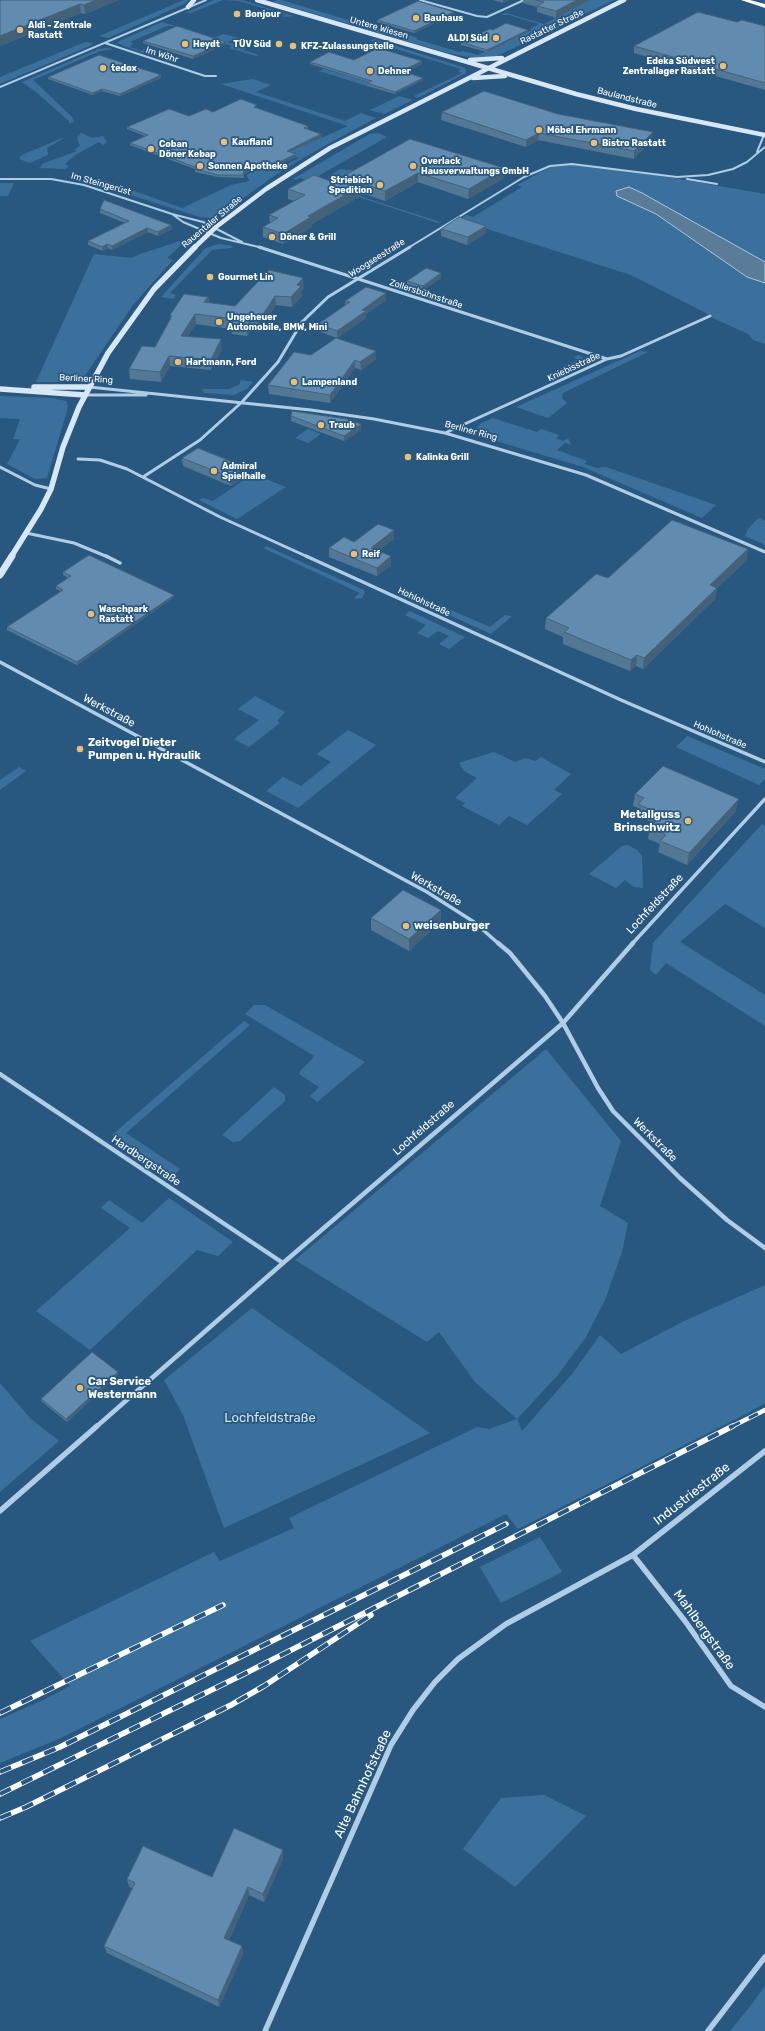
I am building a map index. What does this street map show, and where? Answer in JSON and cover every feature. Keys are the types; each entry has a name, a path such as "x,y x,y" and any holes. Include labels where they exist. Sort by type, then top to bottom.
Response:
{"highway":[{"path":"744,0 765,6"}],"street":[{"path":"0,87 188,7 196,1 201,0"},
{"path":"196,1 206,0"},
{"name":"Untere Wiesen","path":"250,0 488,68"},
{"name":"Untere Wiesen","path":"257,0 267,4"},
{"path":"420,0 477,16 488,17 524,0"},
{"name":"Rastatter Straße","path":"488,68 624,0"},
{"name":"Im Wöhr","path":"104,43 205,76 216,76"},
{"path":"459,60 507,58"},
{"name":"Baulandstraße","path":"488,68 636,109 765,135"},
{"name":"Rauentaler Straße","path":"0,575 51,489 63,448 84,395 130,320 154,289 178,263 216,227 266,189 308,161 380,122 488,68"},
{"path":"463,80 492,76 516,76"},
{"name":"Woogseestraße","path":"757,152 765,135"},
{"name":"Woogseestraße","path":"677,177 708,175 727,171 747,162 757,152 765,147"},
{"name":"Woogseestraße","path":"143,477 164,465 195,443 242,402 278,362 308,316 328,297 538,170 550,166 572,164 677,177 717,184"},
{"name":"Im Steingerüst","path":"0,179 45,179 79,183 216,227"},
{"name":"Im Steingerüst","path":"172,214 209,234"},
{"name":"Zollersbühnstraße","path":"216,227 242,242"},
{"name":"Zollersbühnstraße","path":"209,234 220,238 242,242 607,359"},
{"name":"Kniebisstraße","path":"445,433 607,359 621,356 710,316"},
{"name":"Berliner Ring","path":"16,390 44,386 89,387 242,402 374,419 445,433 586,475 765,552"},
{"name":"Berliner Ring","path":"0,389 84,395 128,396 155,394"},
{"name":"Hohlohstraße","path":"78,459 112,462 220,517 621,700 765,762"},
{"path":"0,467 36,485 51,489"},
{"path":"26,533 74,543 92,549 120,563"},
{"name":"Werkstraße","path":"0,662 427,892 458,911 489,934 510,954 545,996 563,1023 598,1088 613,1111 686,1184 726,1220 765,1248"},
{"name":"Lochfeldstraße","path":"0,1511 283,1263 563,1023 638,937 765,799"},
{"name":"Hardbergstraße","path":"0,1074 283,1263"},
{"name":"Industriestraße","path":"633,1556 765,1451"},
{"name":"Mahlbergstraße","path":"633,1556 685,1621 731,1686 765,1707"},
{"name":"Alte Bahnhofstraße","path":"265,2031 388,1751 413,1710 435,1682 483,1640 506,1624 633,1556"},
{"path":"708,2031 765,1957"}],"green space":[{"path":"184,0 189,0 184,4 108,38 99,36"},
{"path":"214,0 223,0 191,13 185,13"},
{"path":"223,0 242,0 293,16 285,17 282,16 286,15 239,1"},
{"path":"277,0 368,26 363,28 273,2"},
{"path":"590,0 614,0 495,57 473,58 448,53 365,29 370,26 401,35 405,34 418,38 416,39 459,52 463,51 478,55 532,30 530,29 539,24 509,15 501,15 506,13 544,24"},
{"path":"162,22 214,38 223,34 239,38 227,42 247,48 243,50 259,55 256,56 229,48 232,46 173,26 167,26 130,42 133,43 130,47 141,51 144,49 145,52 143,53 117,43"},
{"path":"374,39 462,67 466,69 466,73 418,98 414,96 462,73 458,71 461,69 370,41"},
{"path":"85,42 93,43 92,45 0,84 0,77"},
{"path":"98,49 114,49 100,51 33,80 72,117 74,122 69,123 69,121 36,92 22,82"},
{"path":"324,69 372,83 367,86 319,71"},
{"path":"253,79 271,85 256,92 345,121 361,113 376,118 280,172 218,216 211,218 200,217 83,180 81,176 109,182 182,208 231,185 250,181 246,175 264,167 273,171 299,158 287,153 348,126 221,84"},
{"path":"399,96 413,100 384,114 370,110"},
{"path":"81,133 93,138 103,136 107,142 103,145 99,142 75,155 65,164 69,166 65,169 40,168 42,164 77,151 74,150 80,146 77,138"},
{"path":"378,133 387,137 320,175 320,179 329,186 440,222 438,223 359,197 357,198 300,178 296,180 293,179 370,134"},
{"path":"64,138 47,148 48,155 30,163 19,159 22,155"},
{"path":"572,164 662,176 765,194 765,262 629,187 617,196 656,214 747,277 765,283 765,344 753,340 748,334 713,318 631,275 459,220 466,215 473,217 522,187 517,185 539,173 556,165"},
{"path":"340,169 361,169 340,186 330,182 328,177"},
{"path":"0,183 14,183 8,196 0,196"},
{"path":"196,236 190,242 184,242 167,258 173,260 133,305 84,377 72,382 36,382 94,254 131,258"},
{"path":"219,244 233,246 231,248 212,250 170,293 176,295 173,299 161,297 206,248"},
{"path":"640,351 648,352 563,393 562,398 567,403 548,418 516,407"},
{"path":"579,355 583,358 583,363 581,365 556,376 550,374 578,360 574,357"},
{"path":"241,380 253,382 247,389 234,395 204,393 202,389 229,389 239,385"},
{"path":"0,396 52,398 66,401 68,405 67,411 47,478 35,479 7,464 20,439 13,439 20,419 0,418"},
{"path":"493,418 537,432 541,429 559,435 556,438 563,441 568,438 571,445 565,443 557,450 587,461 584,464 597,468 606,467 716,505 702,518 583,467 479,436 476,432 480,424"},
{"path":"308,429 321,434 308,443 295,438"},
{"path":"253,474 286,487 237,519 199,500 203,498 213,501"},
{"path":"758,518 765,521 765,545 745,536 748,529"},
{"path":"266,546 364,590 365,593 362,598 356,599 355,597 360,593 263,548"},
{"path":"405,590 490,627 505,615 512,616 491,634 397,591"},
{"path":"410,611 465,637 449,649 439,644 449,636 438,631 428,638 417,633 426,625 405,615"},
{"path":"255,696 285,712 277,721 280,723 249,747 234,739 259,720 238,709"},
{"path":"348,730 376,745 298,808 266,791 283,777 301,786 331,762 317,754"},
{"path":"687,736 765,769 765,779 759,785 676,747"},
{"path":"494,752 515,762 526,758 535,761 541,757 571,774 554,790 562,794 527,825 509,816 499,825 462,806 465,803 455,798 477,778 464,771 459,763"},
{"path":"19,767 26,771 0,790 0,780"},
{"path":"762,824 765,826 765,928 725,904 680,942 765,995 765,1026 666,963 656,975 650,970 653,943"},
{"path":"628,845 637,850 642,856 643,888 634,887 625,880 616,888 589,874 622,846"},
{"path":"254,1005 265,1005 365,1062 317,1102 310,1096 319,1087 299,1074 314,1056 245,1014"},
{"path":"244,1021 250,1025 126,1133 180,1169 173,1176 112,1135"},
{"path":"546,1049 621,1141 600,1206 628,1223 622,1252 605,1300 586,1337 557,1376 517,1419 475,1382 439,1332 427,1342 295,1260"},
{"path":"274,1087 285,1095 285,1101 240,1141 233,1142 222,1135"},
{"path":"169,1198 233,1242 218,1256 197,1250 90,1350 36,1311 130,1228 101,1208 109,1200 142,1223"},
{"path":"765,1285 765,1403 518,1529 506,1514 61,1738 0,1763 0,1719 41,1701 70,1686 30,1641 214,1552 220,1561 294,1528 289,1518 477,1427 489,1429 517,1419 522,1431 572,1374 600,1335 621,1354 684,1321"},
{"name":"Lochfeldstraße","path":"252,1308 430,1433 224,1528 183,1415 164,1380"},
{"path":"0,1383 30,1418 59,1441 0,1492"},
{"path":"540,1537 562,1572 501,1603 480,1567"},
{"path":"544,1795 586,1816 515,1887 463,1849 501,1798"},
{"path":"765,1986 765,2031 730,2031 748,2009"}],"shaded area":[{"path":"629,187 765,262 765,283 747,277 656,214 617,196 616,191"}],"building":[{"name":"Aldi - Zentrale Rastatt","path":"0,0 96,0 84,5 80,4 0,36"},
{"path":"536,0 577,0 556,11 537,6 544,2"},
{"name":"Bauhaus","path":"418,1 454,12 414,31 377,20"},
{"name":"Edeka Südwest Zentrallager Rastatt","path":"698,12 737,22 742,20 765,26 765,83 634,46"},
{"name":"ALDI Süd","path":"506,23 528,30 487,50 461,42 490,29 493,30"},
{"name":"Heydt","path":"177,26 226,42 193,56 143,41"},
{"name":"Dehner","path":"378,48 422,61 402,71 423,78 395,92 367,83 372,81 310,62 329,52 354,60"},
{"name":"tedox","path":"99,55 161,75 120,94 102,89 93,93 48,77"},
{"name":"Möbel Ehrmann","path":"484,91 558,114 653,132 634,151 539,133 526,140 442,112"},
{"name":"Kaufland","path":"241,99 257,105 254,107 308,126 304,128 321,134 287,151 296,154 271,166 262,163 243,172 244,175 218,175 195,169 198,168 130,143 148,135 127,127 169,109 189,116 206,109 213,112"},
{"path":"410,139 504,168 469,189 418,173 385,191 364,184 308,216 311,217 283,234 263,227 278,218 269,215 305,195 288,189 314,175 333,182"},
{"path":"104,200 171,225 158,232 147,228 112,246 107,244 102,247 88,241 129,221 100,209"},
{"path":"459,217 486,226 468,237 441,229"},
{"path":"426,268 441,273 423,286 407,281"},
{"path":"269,270 303,278 297,285 301,286 291,297 275,296 258,322 250,321 247,326 231,324 235,319 195,314 181,336 221,339 211,360 169,356 160,372 129,369 142,346 155,347 172,316 170,315 184,294 208,297 204,302 235,306"},
{"path":"366,287 386,293 362,310 366,311 337,331 318,324 350,302 345,301"},
{"path":"336,338 376,351 360,362 355,360 330,395 268,385 294,352 311,355"},
{"path":"292,411 347,419 361,424 344,436 291,416"},
{"path":"198,448 245,467 230,477 182,458"},
{"path":"672,520 748,549 710,585 717,588 644,658 637,655 631,660 564,632 569,628 546,618 596,574 608,578"},
{"path":"378,524 394,530 371,548 391,556 377,568 329,548 344,537 354,542"},
{"name":"Waschpark Rastatt","path":"89,555 174,595 77,662 7,627 63,590 56,586 71,576 63,572"},
{"name":"Metallguss Brinschwitz","path":"663,766 739,799 689,853 660,841 666,835 650,827 658,819 654,817 657,813 638,804 644,798 635,794"},
{"path":"403,890 441,910 409,939 371,918"},
{"name":"Car Service Westermann","path":"92,1352 118,1372 66,1419 41,1399"},
{"path":"234,1828 283,1850 263,1894 248,1887 224,1938 242,1946 218,2000 104,1946 135,1883 127,1879 143,1846 212,1877"}],"railway":[{"path":"733,1426 765,1410"},
{"path":"0,1794 242,1675 733,1426"},
{"path":"0,1772 60,1747 506,1524"},
{"path":"0,1713 223,1605"},
{"path":"0,1818 26,1807 231,1705 264,1686 371,1615"}],"place":[{"name":"Bonjour","path":"237,14"},
{"name":"Bauhaus","path":"416,18"},
{"name":"Aldi - Zentrale Rastatt","path":"20,30"},
{"name":"ALDI Süd","path":"496,38"},
{"name":"Heydt","path":"185,44"},
{"name":"TÜV Süd","path":"279,44"},
{"name":"KFZ-Zulassungstelle","path":"293,46"},
{"name":"Edeka Südwest Zentrallager Rastatt","path":"723,66"},
{"name":"tedox","path":"103,68"},
{"name":"Dehner","path":"370,71"},
{"name":"Möbel Ehrmann","path":"539,130"},
{"name":"Kaufland","path":"224,142"},
{"name":"Bistro Rastatt","path":"594,143"},
{"name":"Coban Döner Kebap","path":"151,149"},
{"name":"Sonnen Apotheke","path":"200,166"},
{"name":"Overlack Hausverwaltungs GmbH","path":"413,166"},
{"name":"Striebich Spedition","path":"380,185"},
{"name":"Döner & Grill","path":"272,237"},
{"name":"Gourmet Lin","path":"210,277"},
{"name":"Ungeheuer Automobile, BMW, Mini","path":"219,322"},
{"name":"Hartmann, Ford","path":"178,362"},
{"name":"Lampenland","path":"294,382"},
{"name":"Traub","path":"321,425"},
{"name":"Kalinka Grill","path":"408,457"},
{"name":"Admiral Spielhalle","path":"214,471"},
{"name":"Reif","path":"354,554"},
{"name":"Waschpark Rastatt","path":"91,614"},
{"name":"Zeitvogel Dieter Pumpen u. Hydraulik","path":"80,749"},
{"name":"Metallguss Brinschwitz","path":"688,821"},
{"name":"weisenburger","path":"406,926"},
{"name":"Car Service Westermann","path":"80,1388"}]}
